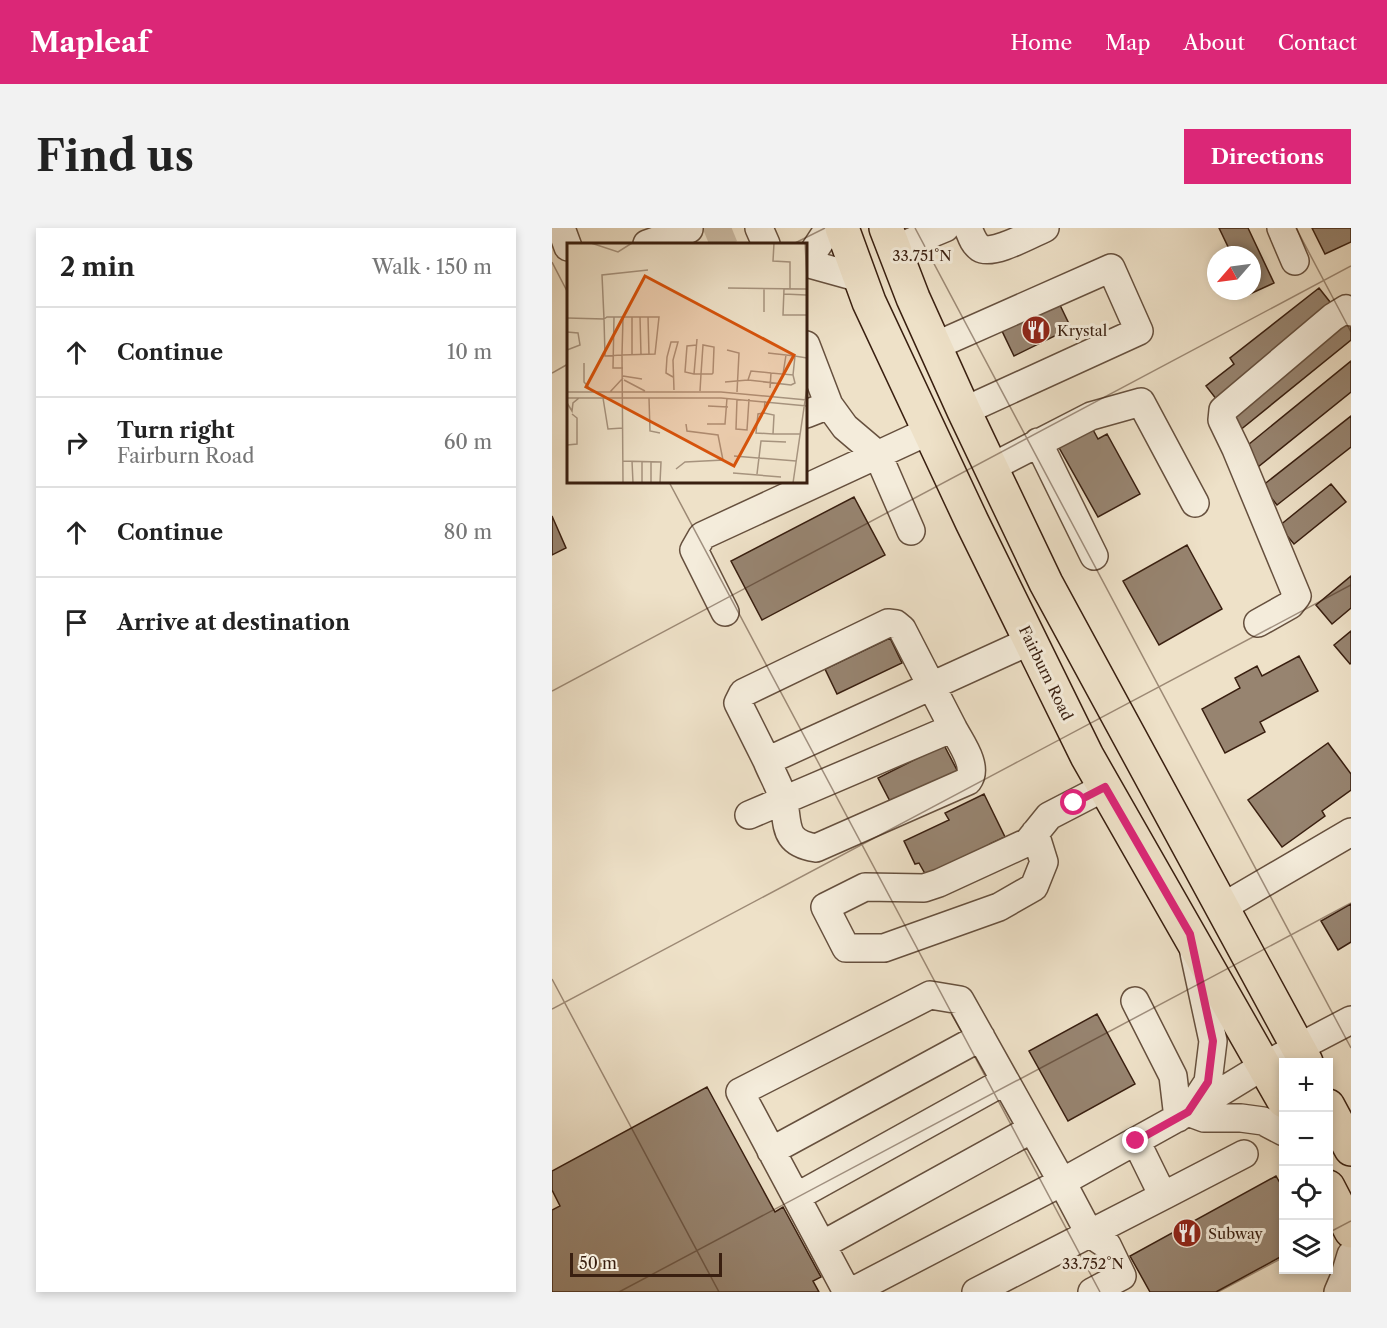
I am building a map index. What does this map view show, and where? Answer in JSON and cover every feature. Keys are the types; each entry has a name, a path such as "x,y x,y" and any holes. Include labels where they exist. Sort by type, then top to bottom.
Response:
{"main road":[{"name":"Fairburn Road","path":"842,228 869,302 1087,756 1279,1092"},
{"path":"890,239 964,411 1046,583 1302,1055"},
{"path":"1332,1112 1351,1149"},
{"path":"1333,1195 1351,1231"}],"lane":[{"path":"561,228 567,244"},
{"path":"807,261 829,228"},
{"path":"890,239 945,228"},
{"path":"968,228 973,242 991,251 1045,228"},
{"path":"1281,228 1295,261"},
{"path":"654,243 695,237"},
{"path":"807,263 860,278"},
{"path":"935,346 1111,268 1139,331 964,411"},
{"path":"1258,623 1290,605 1297,596 1236,449 1221,420 1223,410 1333,317 1346,309 1351,312"},
{"path":"808,358 817,410 845,427 878,455 911,531"},
{"path":"990,468 1091,416 1141,402 1196,503"},
{"path":"725,612 693,550 702,536 929,431"},
{"path":"1038,442 1094,556"},
{"path":"888,623 896,624 902,629 932,686 972,765 968,781 816,848 804,846 790,833 786,824 783,800 738,703 743,693 888,623"},
{"path":"767,762 1030,641"},
{"path":"749,815 953,728"},
{"path":"1035,833 1044,862 1034,887 999,906 942,928 884,948 846,948 825,907 865,887 924,888 939,883 1028,842 1035,833 1049,816 1105,787"},
{"path":"1221,908 1351,832"},
{"path":"924,888 942,928"},
{"path":"1183,1115 1208,1082 1213,1041 1190,934"},
{"path":"1092,1292 1122,1276 1107,1245 1089,1233 1062,1182 960,1000 930,995 740,1092 849,1292 1062,1182 1183,1115 1264,1065 1302,1055 1351,1020"},
{"path":"1135,1001 1173,1076 1183,1115"},
{"path":"771,1150 981,1037"},
{"path":"796,1197 1005,1081"},
{"path":"1183,1115 1263,1121 1279,1129"},
{"path":"822,1245 1032,1129"},
{"path":"1136,1141 1163,1196"},
{"path":"976,1292 1244,1154"},
{"path":"1338,1292 1351,1255"}],"building":[{"path":"1219,228 1248,228 1257,246 1228,246"},
{"path":"1312,228 1351,228 1351,242 1325,254"},
{"path":"1261,256 1274,283 1261,289"},
{"path":"1319,288 1334,307 1217,400 1206,386 1234,364 1230,358"},
{"name":"Krystal","path":"1059,303 1071,328 1014,356 1002,331"},
{"path":"1346,319 1351,326 1351,340 1239,431 1227,416"},
{"path":"1351,361 1351,392 1258,467 1243,449"},
{"path":"1351,416 1351,447 1277,505 1262,486"},
{"path":"1091,426 1098,439 1107,434 1140,494 1098,517 1057,444"},
{"path":"1331,484 1346,502 1294,544 1279,526"},
{"path":"854,497 885,555 762,620 731,561"},
{"path":"552,516 566,548 552,555"},
{"path":"1187,545 1222,609 1159,645 1123,581"},
{"path":"1351,576 1351,608 1332,624 1316,605"},
{"path":"1351,631 1351,663 1350,664 1334,645"},
{"path":"890,638 902,663 837,694 825,669"},
{"path":"1299,656 1318,691 1260,722 1265,732 1225,753 1202,709 1240,688 1235,678 1257,666 1262,676"},
{"path":"1328,743 1351,774 1351,790 1322,811 1325,816 1282,847 1248,800"},
{"path":"944,745 959,774 893,807 878,778"},
{"path":"984,794 1005,837 990,844 992,849 928,879 919,863 915,864 904,841 949,820 945,813"},
{"path":"1351,904 1351,942 1338,950 1321,921"},
{"path":"1097,1014 1135,1084 1068,1121 1029,1051"},
{"path":"707,1087 775,1212 783,1207 821,1277 813,1281 819,1292 552,1292 552,1210 560,1206 552,1190 552,1171"},
{"path":"1276,1176 1279,1181 1279,1258 1216,1292 1150,1292 1130,1256"}],"tunnel":[{"path":"707,239 734,228"}],"place":[{"name":"Krystal","path":"1036,330"},
{"name":"Subway","path":"1187,1233"}],"route":[{"path":"1074,803 1105,787 1190,934 1213,1041 1208,1082 1188,1112 1136,1141"}]}
